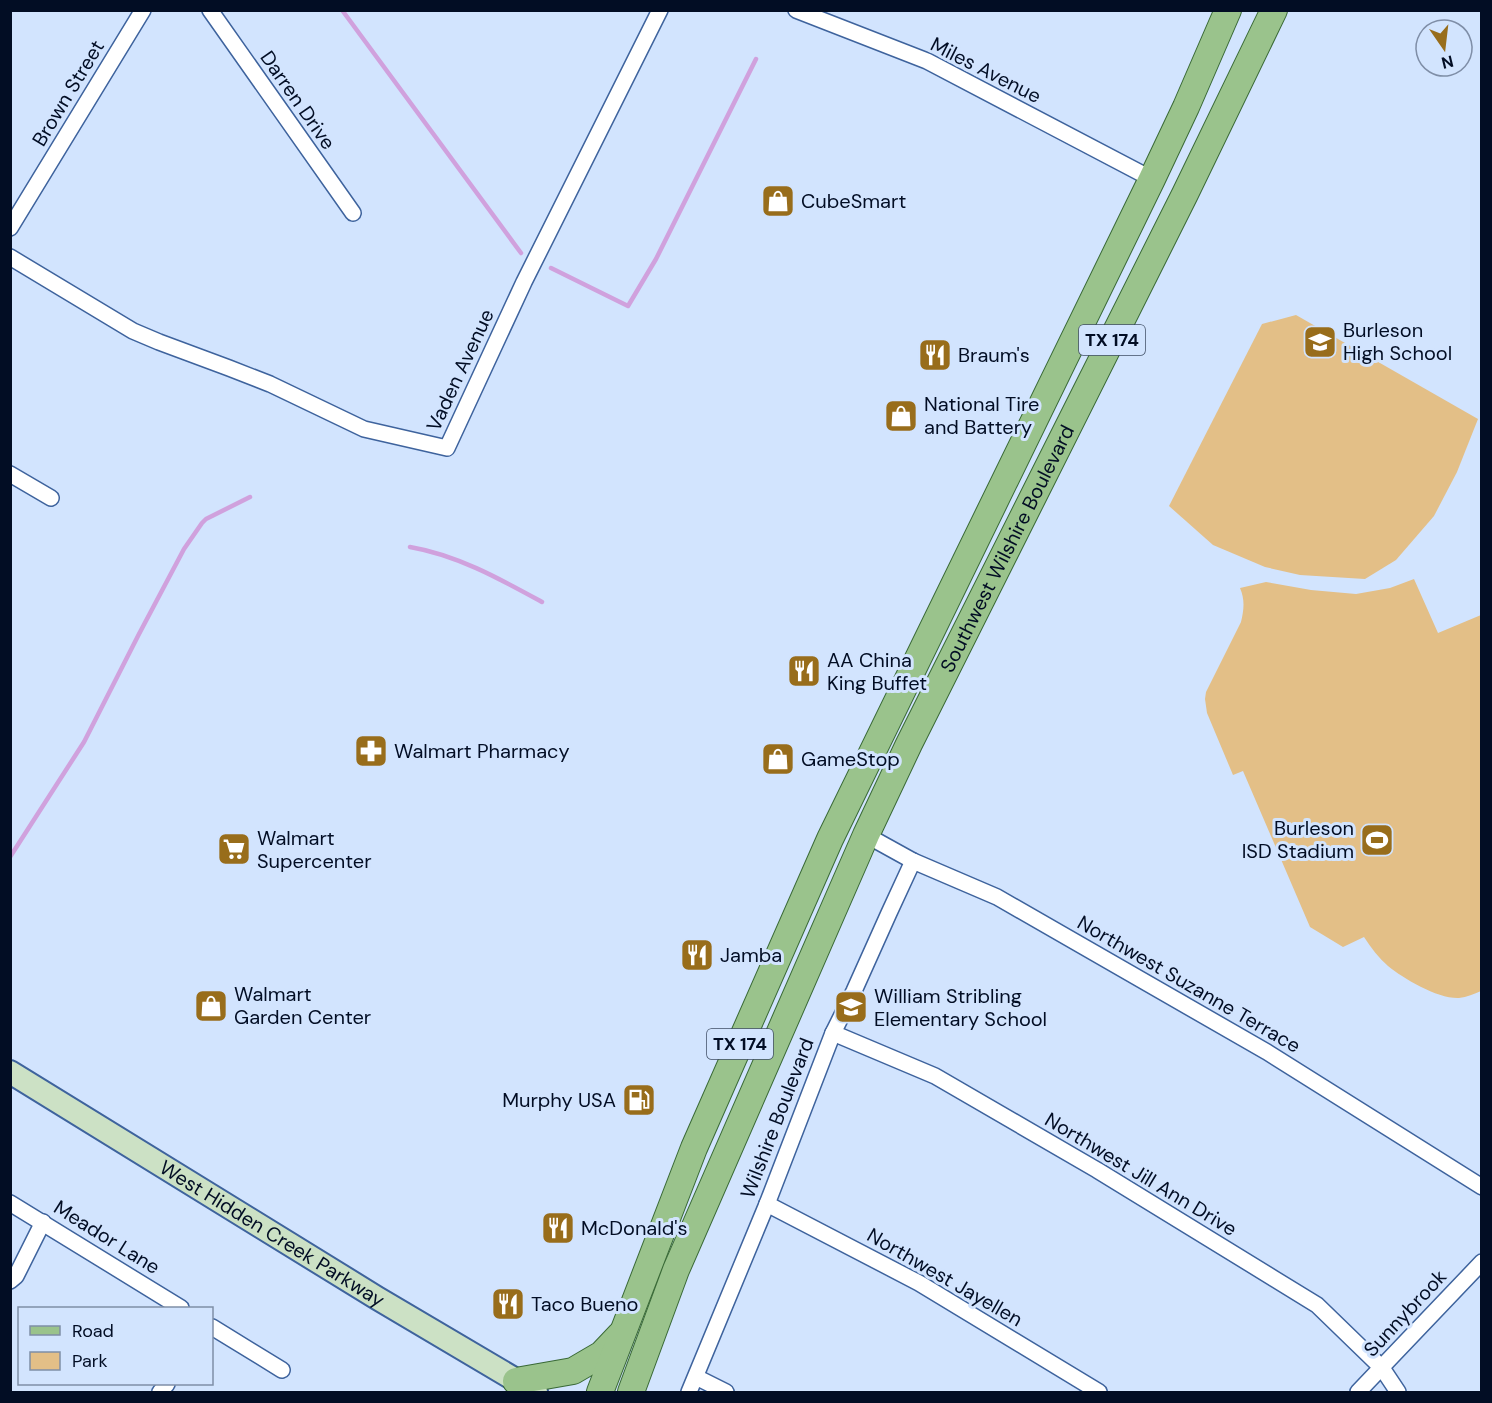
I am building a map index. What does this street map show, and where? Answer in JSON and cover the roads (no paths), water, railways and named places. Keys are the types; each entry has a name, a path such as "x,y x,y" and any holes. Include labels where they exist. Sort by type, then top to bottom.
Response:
{"main road":[{"name":"Southwest Wilshire Boulevard","path":"600,1392 694,1148 845,807 1152,179 1228,10"},
{"name":"Southwest Wilshire Boulevard","path":"631,1392 676,1270 866,835 1274,10"},
{"path":"952,588 980,602"},
{"path":"795,997 792,965 826,888 826,875 818,867"},
{"name":"West Hidden Creek Parkway","path":"10,1072 526,1387"},
{"path":"526,1387 573,1371 602,1354 623,1333"}],"street":[{"name":"Brown Street","path":"10,228 143,10"},
{"name":"Darren Drive","path":"210,10 352,213"},
{"name":"Vaden Avenue","path":"10,257 134,331 159,342 270,384 364,429 447,448 524,282 660,10"},
{"name":"Miles Avenue","path":"796,10 927,61 1152,179"},
{"path":"10,474 51,498"},
{"name":"Northwest Suzanne Terrace","path":"866,835 913,861 997,897 1267,1052 1482,1187"},
{"name":"Wilshire Boulevard","path":"689,1392 767,1204 833,1033 913,861"},
{"name":"Northwest Jill Ann Drive","path":"833,1033 935,1076 1097,1170 1317,1305 1382,1368 1398,1392"},
{"name":"Meador Lane","path":"10,1203 179,1307"},
{"name":"Northwest Jayellen","path":"767,1204 919,1283 1099,1392"},
{"path":"10,1281 16,1276 43,1222"},
{"name":"Sunnybrook","path":"1358,1392 1482,1262"},
{"path":"213,1329 282,1370"},
{"path":"696,1377 726,1392"}],"waterway":[{"path":"342,10 521,253"},
{"path":"551,268 628,306 656,259 756,59"},
{"path":"10,857 84,742 184,549 206,519 250,497"},
{"path":"410,547 461,562 542,602"}],"place":[{"name":"CubeSmart","path":"778,201"},
{"name":"Burleson High School","path":"1320,342"},
{"name":"Braum's","path":"935,355"},
{"name":"National Tire and Battery","path":"901,416"},
{"name":"AA China King Buffet","path":"804,671"},
{"name":"Walmart Pharmacy","path":"371,751"},
{"name":"GameStop","path":"778,759"},
{"name":"Burleson ISD Stadium","path":"1377,840"},
{"name":"Walmart Supercenter","path":"234,849"},
{"name":"Jamba","path":"697,955"},
{"name":"Walmart Garden Center","path":"211,1006"},
{"name":"William Stribling Elementary School","path":"851,1007"},
{"name":"Murphy USA","path":"639,1100"},
{"name":"McDonald's","path":"558,1228"},
{"name":"Taco Bueno","path":"508,1304"}]}
